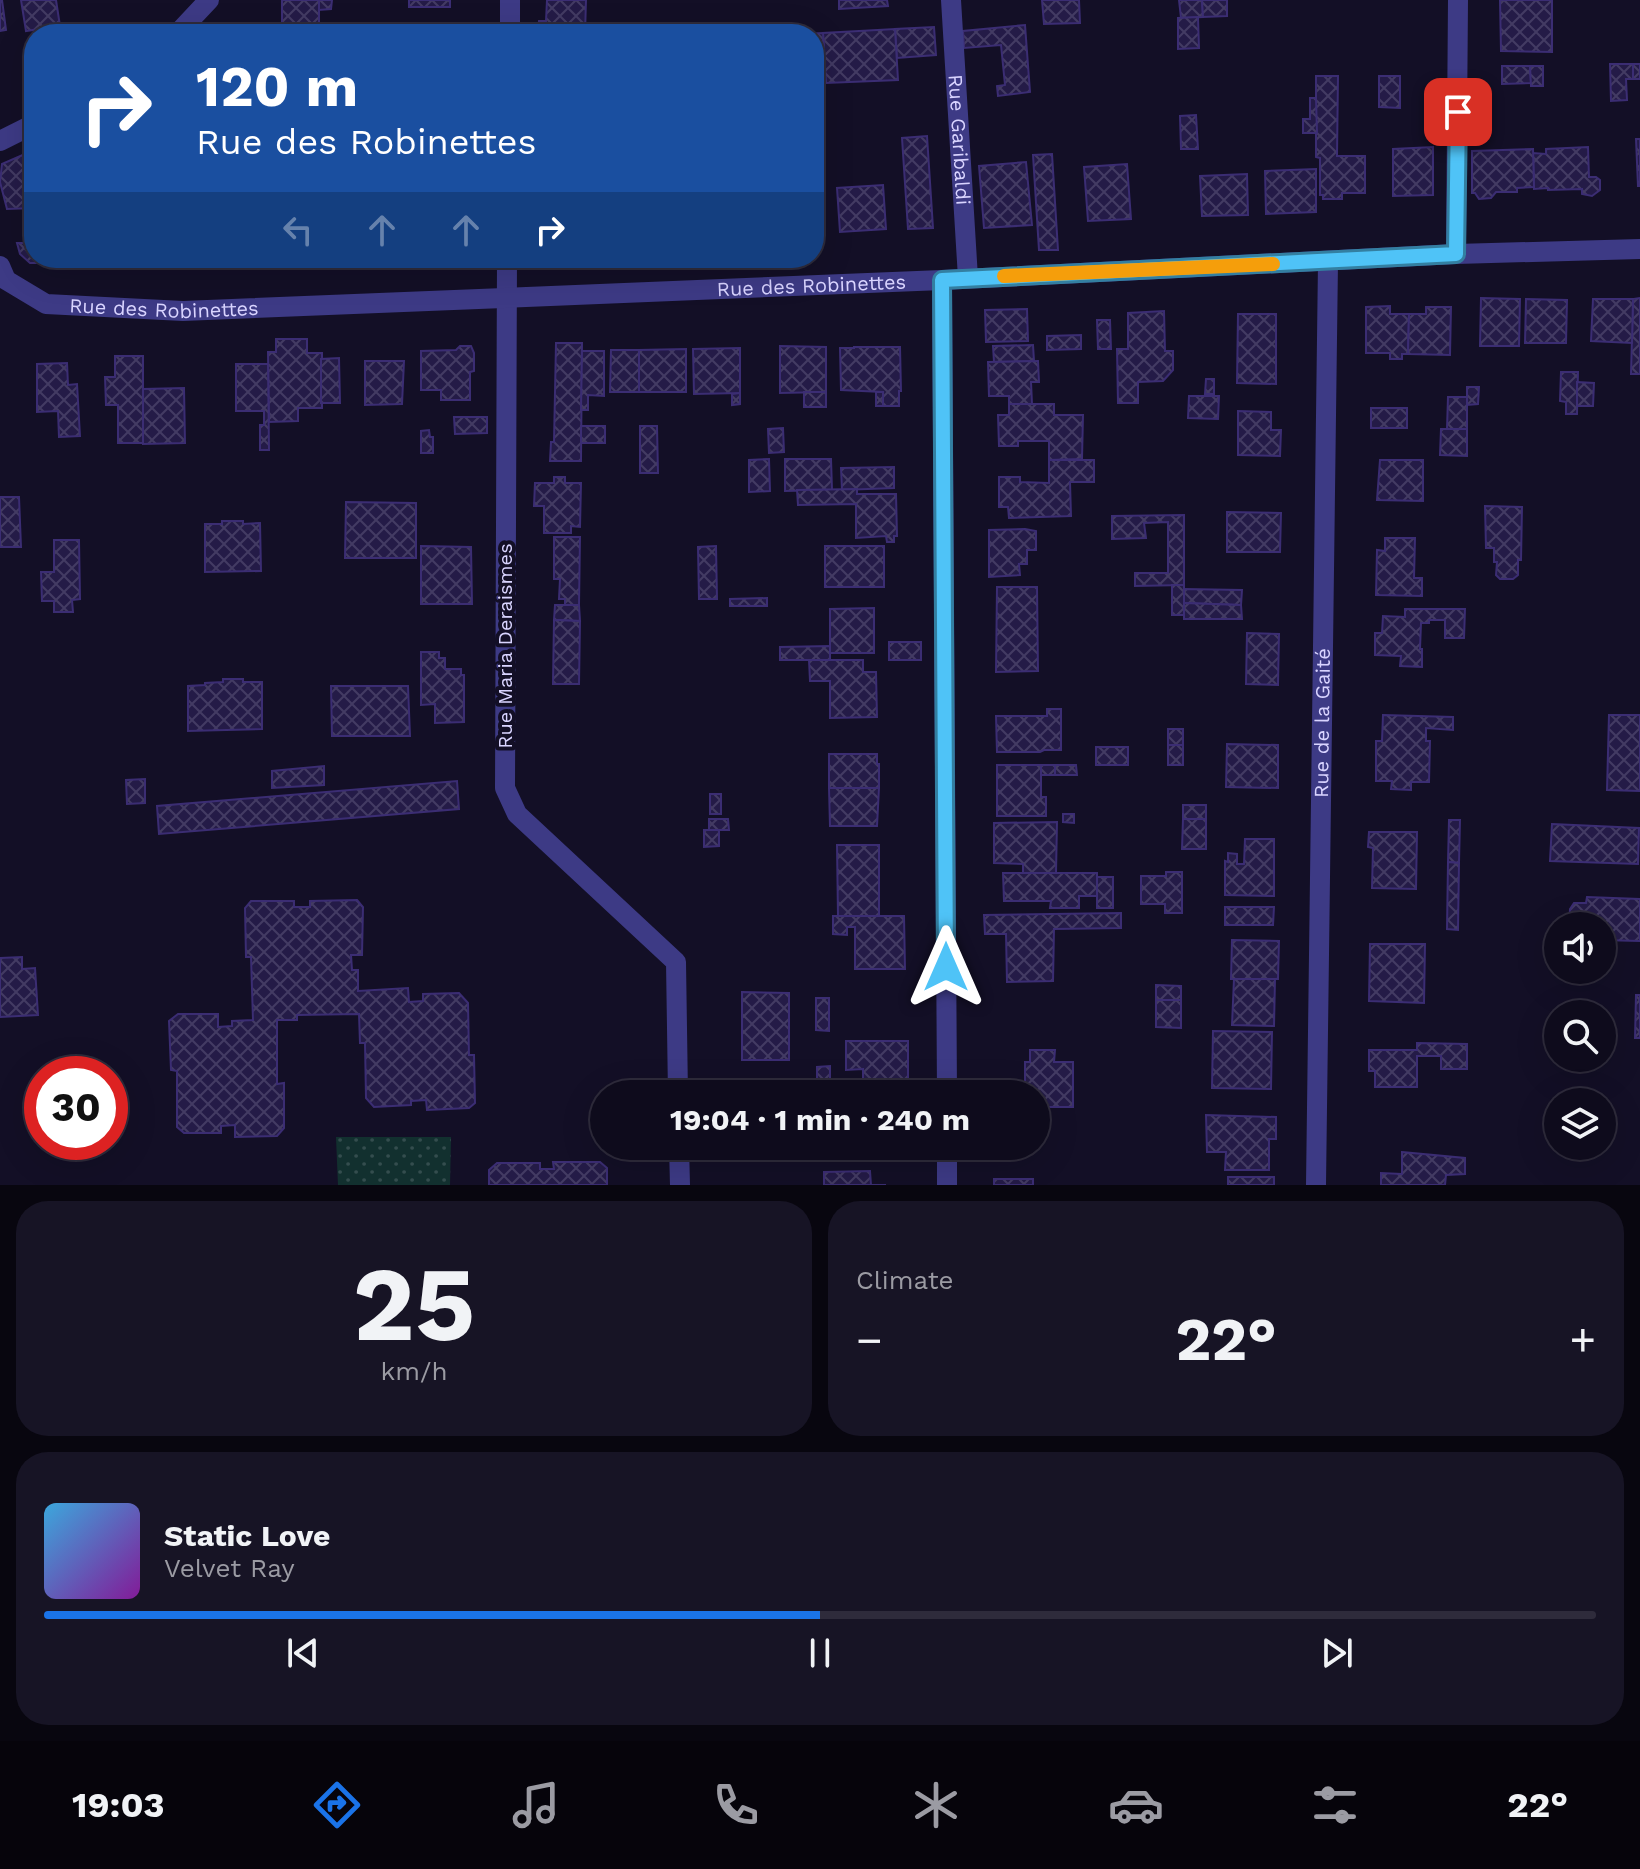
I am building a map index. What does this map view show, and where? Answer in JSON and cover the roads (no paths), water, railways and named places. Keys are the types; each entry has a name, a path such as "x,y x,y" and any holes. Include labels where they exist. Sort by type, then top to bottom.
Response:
{"street":[{"path":"186,24 209,0"},
{"path":"510,0 510,24"},
{"name":"Rue Garibaldi","path":"951,0 968,278"},
{"path":"1456,254 1458,0"},
{"path":"0,141 24,129"},
{"name":"Rue des Robinettes","path":"0,266 6,280 46,304 183,311 942,280 1456,254 1640,249"},
{"name":"Rue de la Gaité","path":"1316,1185 1328,262"},
{"name":"Rue Maria Deraismes","path":"507,268 505,788 517,814 676,962 678,1080"},
{"path":"942,280 947,1080"},
{"path":"679,1160 680,1185"},
{"path":"947,1160 947,1185"}]}
